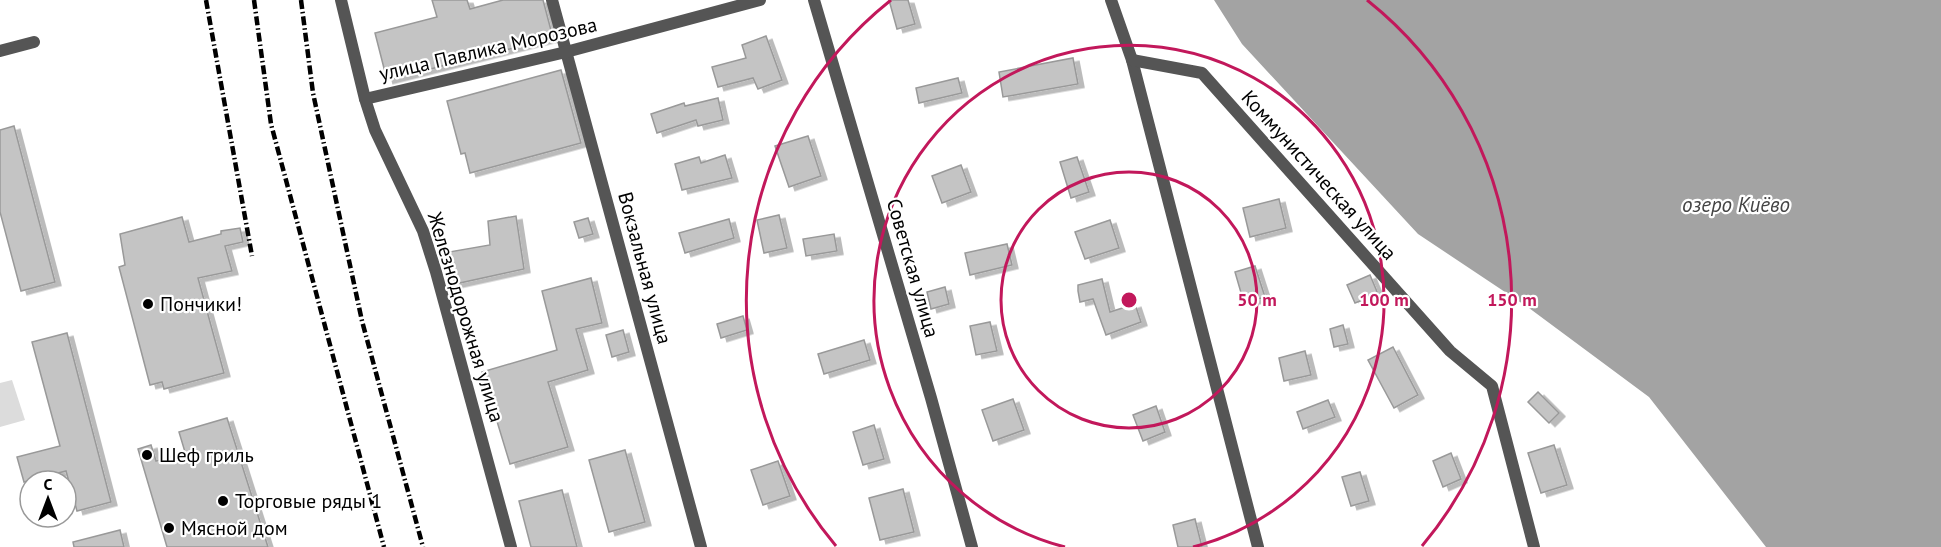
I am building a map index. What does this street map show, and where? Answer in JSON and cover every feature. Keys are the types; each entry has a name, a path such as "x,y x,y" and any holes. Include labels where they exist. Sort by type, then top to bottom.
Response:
{"street":[{"name":"Железнодорожная улица","path":"340,0 375,130 423,231 472,400 511,547"},
{"name":"Вокзальная улица","path":"552,0 701,547"},
{"name":"улица Павлика Морозова","path":"365,99 566,52 760,0"},
{"name":"Советская улица","path":"814,0 931,398 972,547"},
{"path":"1111,0 1132,60 1258,547"},
{"path":"0,51 34,42"},
{"name":"Коммунистическая улица","path":"1132,60 1202,73 1450,351 1492,386 1534,547"}],"shaded area":[{"path":"12,380 25,420 0,427 0,383"}],"water":[{"name":"озеро Киёво","path":"1214,0 1941,0 1941,547 1766,547 1649,397 1529,308 1418,234 1242,44"}],"building":[{"path":"432,0 467,0 470,9 503,0 543,0 553,38 387,80 375,33 437,17"},
{"path":"889,0 908,0 915,24 897,29"},
{"path":"766,36 782,80 758,89 753,78 718,87 712,67 746,58 742,45"},
{"path":"1073,58 1078,84 1003,97 999,72"},
{"path":"561,70 581,143 470,173 465,153 461,154 447,101"},
{"path":"958,78 962,93 919,103 916,88"},
{"path":"718,98 723,120 698,126 696,120 657,133 651,114 684,103 685,106"},
{"path":"14,126 55,282 21,291 0,212 0,130"},
{"path":"808,136 821,176 789,187 775,146"},
{"path":"725,155 732,178 682,190 675,164 699,157 701,163"},
{"path":"1077,157 1089,192 1071,198 1060,162"},
{"path":"961,165 971,192 942,203 932,176"},
{"path":"1279,199 1286,228 1250,237 1243,208"},
{"path":"779,215 787,248 764,253 757,220"},
{"path":"516,216 524,269 455,284 449,252 490,245 488,221"},
{"path":"182,217 189,242 221,234 221,231 240,228 243,242 225,246 232,271 198,278 224,373 164,389 162,382 150,385 119,267 125,265 120,234"},
{"path":"588,218 593,234 579,238 574,222"},
{"path":"729,219 734,238 685,253 679,233"},
{"path":"1110,220 1119,248 1085,259 1075,232"},
{"path":"834,234 837,251 806,256 803,239"},
{"path":"1007,244 1012,265 970,275 965,253"},
{"path":"1255,266 1265,297 1244,303 1235,272"},
{"path":"1370,275 1378,294 1355,303 1347,285"},
{"path":"591,278 602,323 576,329 588,370 548,382 568,447 510,464 482,372 557,350 542,291"},
{"path":"1102,279 1110,312 1135,304 1141,322 1106,335 1093,299 1080,302 1078,291 1078,285"},
{"path":"945,287 949,304 931,309 927,292"},
{"path":"743,316 747,330 721,338 717,324"},
{"path":"990,322 997,351 976,355 970,326"},
{"path":"1343,325 1348,344 1334,347 1330,329"},
{"path":"623,330 629,352 612,357 606,335"},
{"path":"67,333 111,502 78,511 78,469 20,469 17,457 60,446 32,342"},
{"path":"864,340 870,360 824,374 818,354"},
{"path":"1393,347 1418,395 1394,408 1368,360"},
{"path":"1305,351 1311,375 1284,381 1279,358"},
{"path":"1538,392 1559,413 1549,423 1528,402"},
{"path":"1013,399 1024,430 993,441 982,410"},
{"path":"1328,400 1335,417 1303,429 1297,412"},
{"path":"1156,406 1165,432 1143,441 1133,415"},
{"name":"Торговые ряды 1","path":"227,418 268,547 167,547 138,449 151,445 156,461 185,452 179,432"},
{"path":"874,425 884,459 863,465 853,432"},
{"path":"1554,445 1567,485 1541,493 1528,453"},
{"path":"625,450 645,522 609,532 589,460"},
{"path":"1451,453 1461,479 1443,487 1433,461"},
{"path":"778,461 790,496 763,505 751,470"},
{"path":"1360,472 1369,501 1351,506 1342,477"},
{"path":"903,489 914,532 880,540 869,498"},
{"path":"562,490 577,547 531,547 519,501"},
{"path":"1195,519 1202,547 1178,547 1173,525"},
{"path":"120,530 124,547 74,547 73,542"}],"railway":[{"path":"206,0 252,256"},
{"path":"254,0 271,124 384,547"},
{"path":"301,0 313,93 362,321 423,547"}],"place":[{"name":"Пончики!","path":"148,304"},
{"name":"Шеф гриль","path":"147,455"},
{"name":"Торговые ряды 1","path":"223,501"},
{"name":"Мясной дом","path":"169,528"}]}
